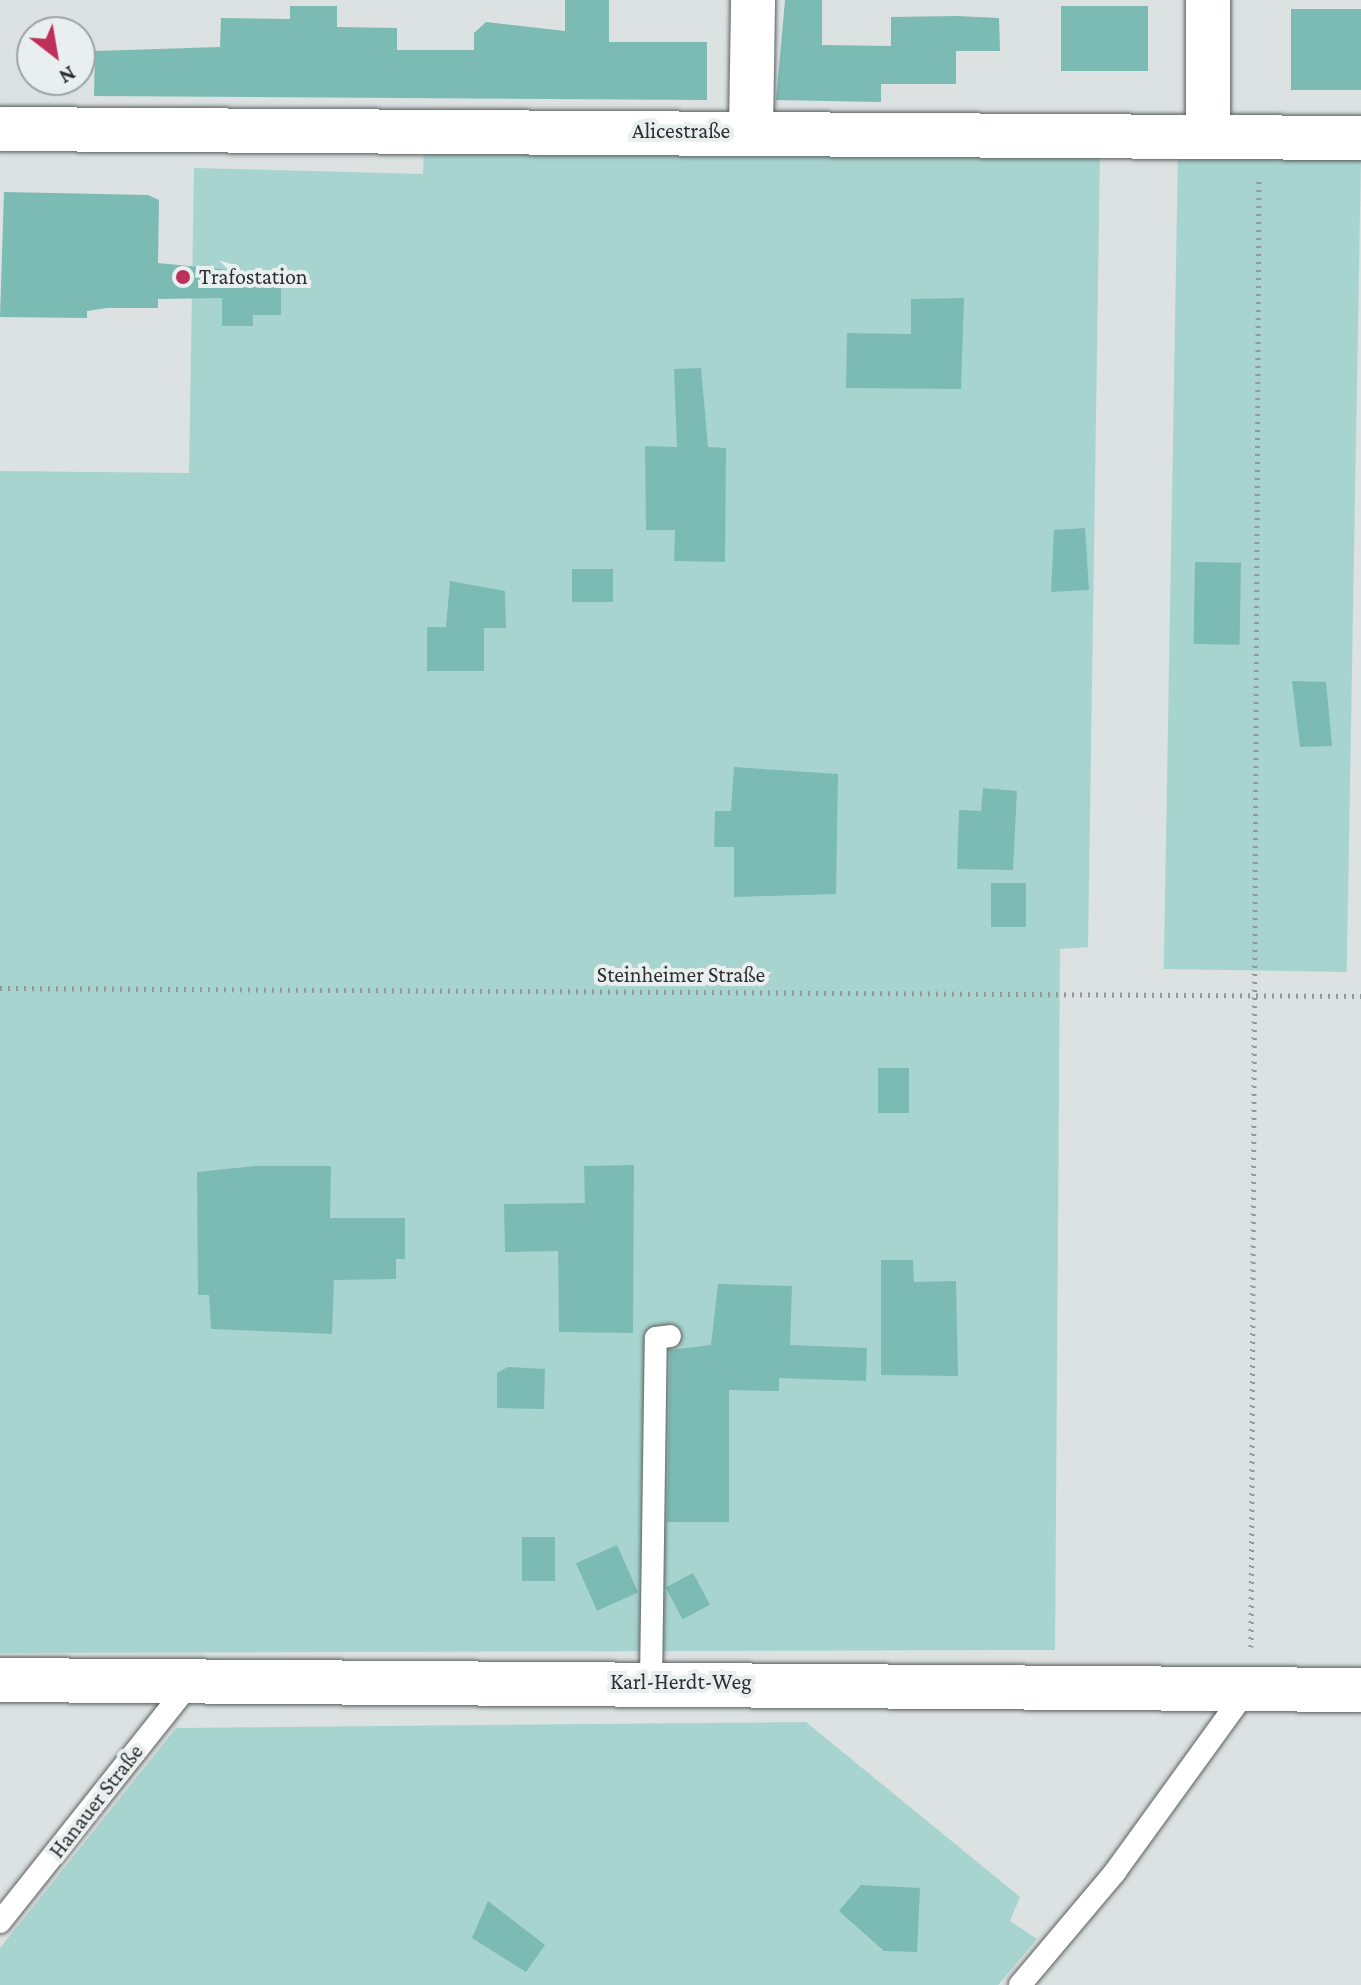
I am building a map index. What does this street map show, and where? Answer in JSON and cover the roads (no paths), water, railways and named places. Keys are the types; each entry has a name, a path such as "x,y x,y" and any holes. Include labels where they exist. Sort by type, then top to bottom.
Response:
{"street":[{"path":"751,131 753,0"},
{"path":"1208,0 1208,136"},
{"name":"Alicestraße","path":"0,129 751,131 1361,138"},
{"name":"Karl-Herdt-Weg","path":"0,1680 1251,1684 1361,1690"}],"lane":[{"path":"651,1682 656,1338 670,1336"},
{"name":"Hanauer Straße","path":"0,1922 191,1681"},
{"path":"1020,1985 1115,1872 1251,1684"}],"place":[{"name":"Trafostation","path":"183,277"}]}
